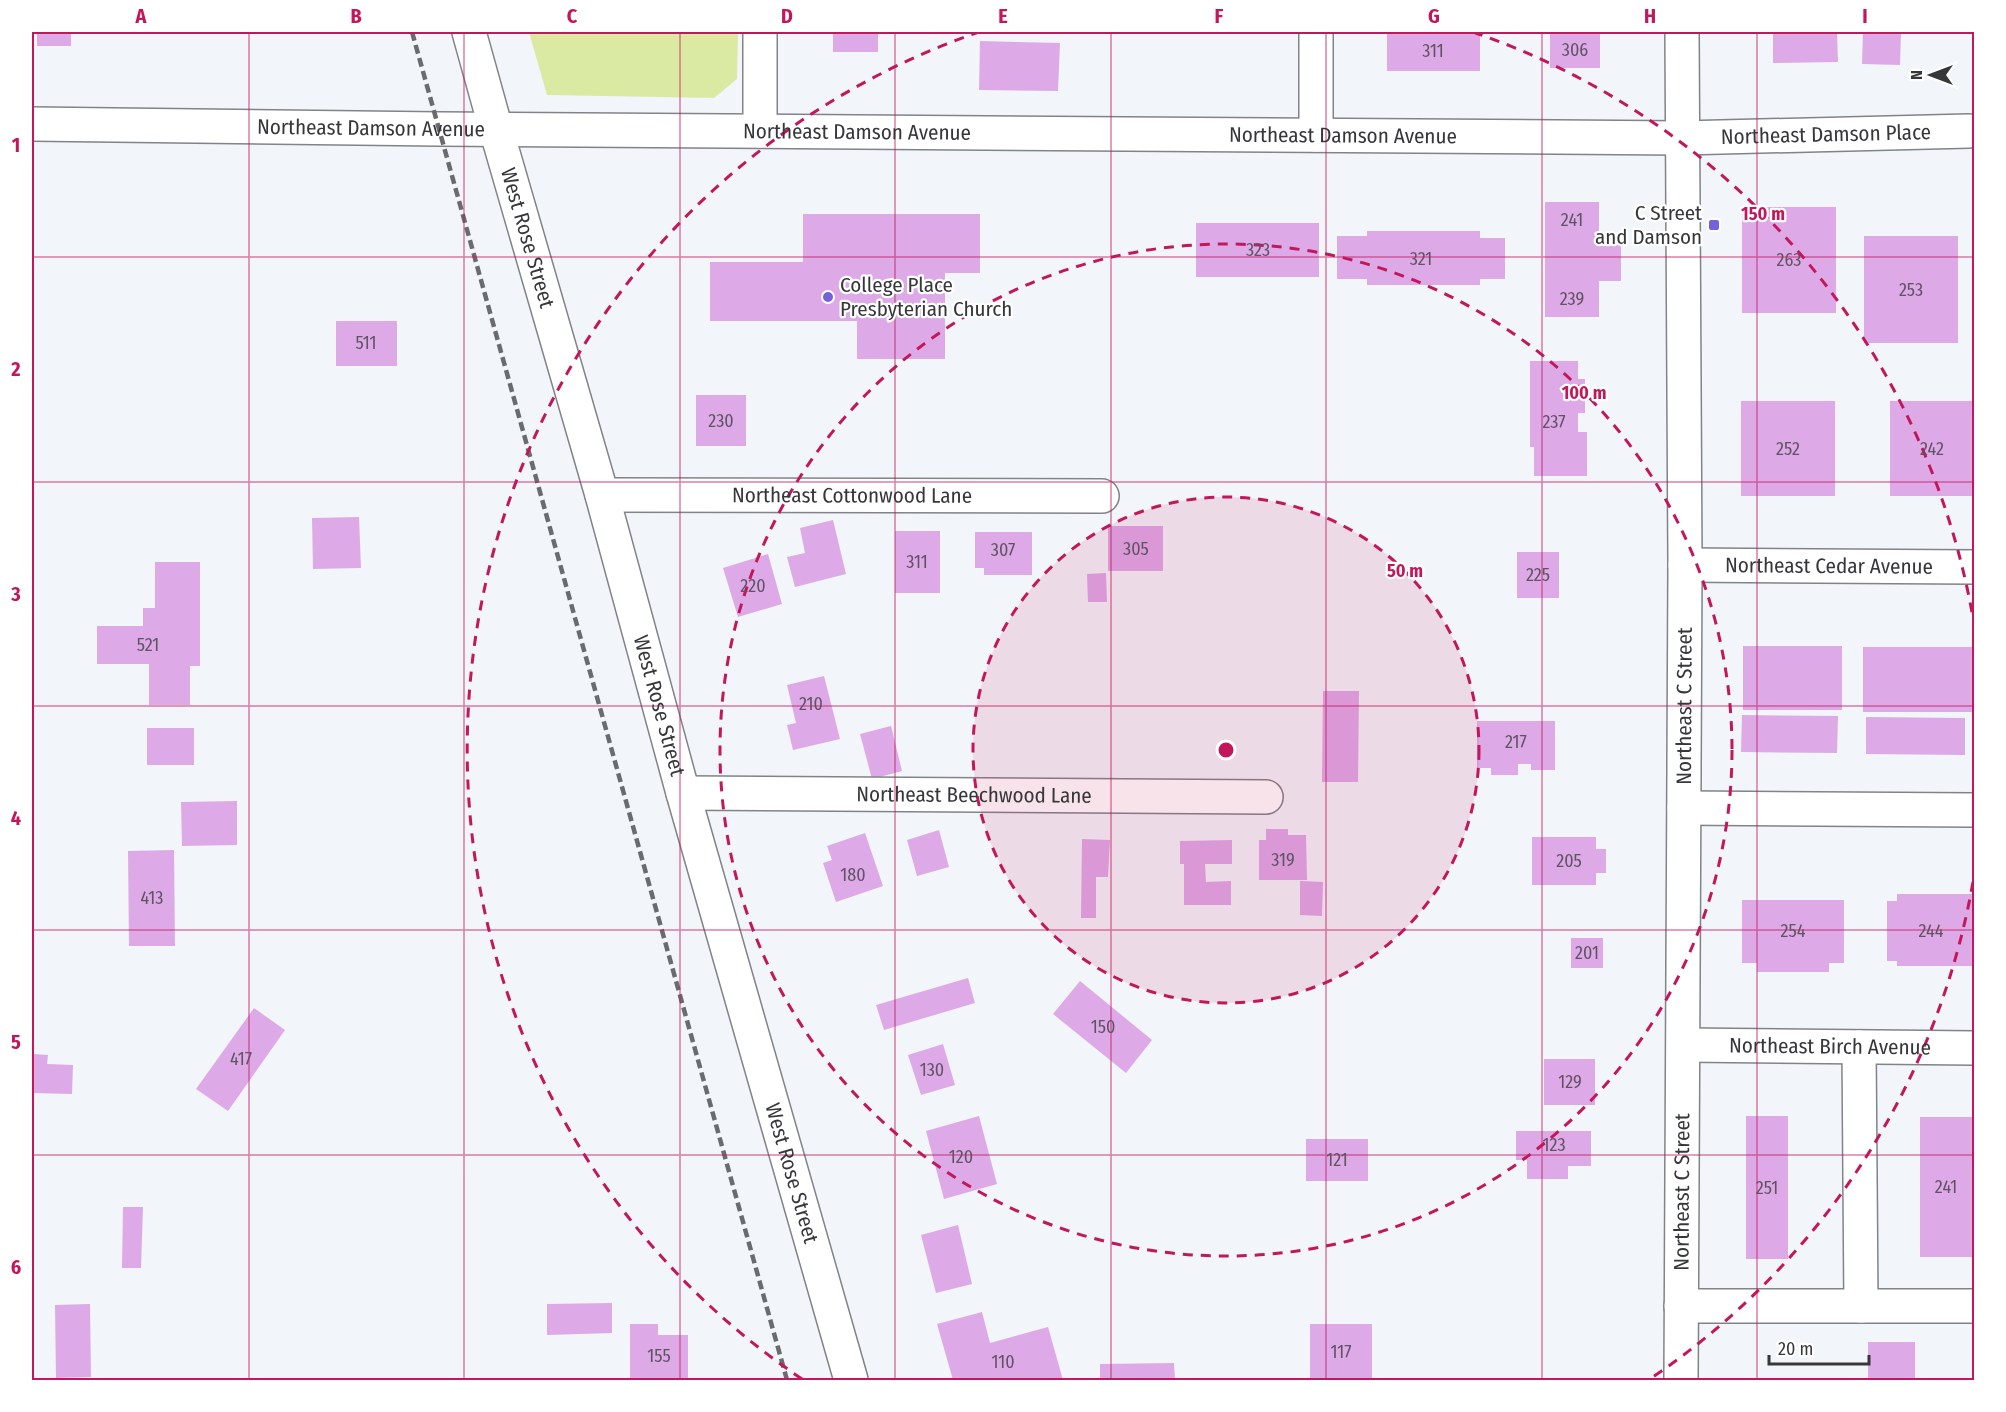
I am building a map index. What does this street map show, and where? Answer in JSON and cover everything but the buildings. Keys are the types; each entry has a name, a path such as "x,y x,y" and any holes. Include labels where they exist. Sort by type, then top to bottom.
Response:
{"street":[{"name":"West Rose Street","path":"469,32 851,1380"},
{"path":"760,32 760,131"},
{"path":"1316,32 1316,135"},
{"name":"Northeast C Street","path":"1681,1380 1685,565 1682,32"},
{"name":"Northeast Damson Avenue","path":"32,124 1682,138"},
{"name":"Northeast Damson Place","path":"1682,138 1969,131"},
{"name":"Northeast Cottonwood Lane","path":"602,495 1102,496"},
{"name":"Northeast Cedar Avenue","path":"1685,565 1974,567"},
{"name":"Northeast Beechwood Lane","path":"683,793 1266,797"},
{"path":"1684,808 1974,810"},
{"name":"Northeast Birch Avenue","path":"1684,1045 1974,1048"},
{"path":"1859,1047 1861,1306"},
{"path":"1682,1306 1974,1306"}],"green space":[{"path":"529,32 738,32 737,79 714,98 547,95"}],"railway":[{"path":"412,32 787,1380"}],"place":[{"name":"C Street and Damson","path":"1714,225"},
{"name":"College Place Presbyterian Church","path":"828,297"}]}
